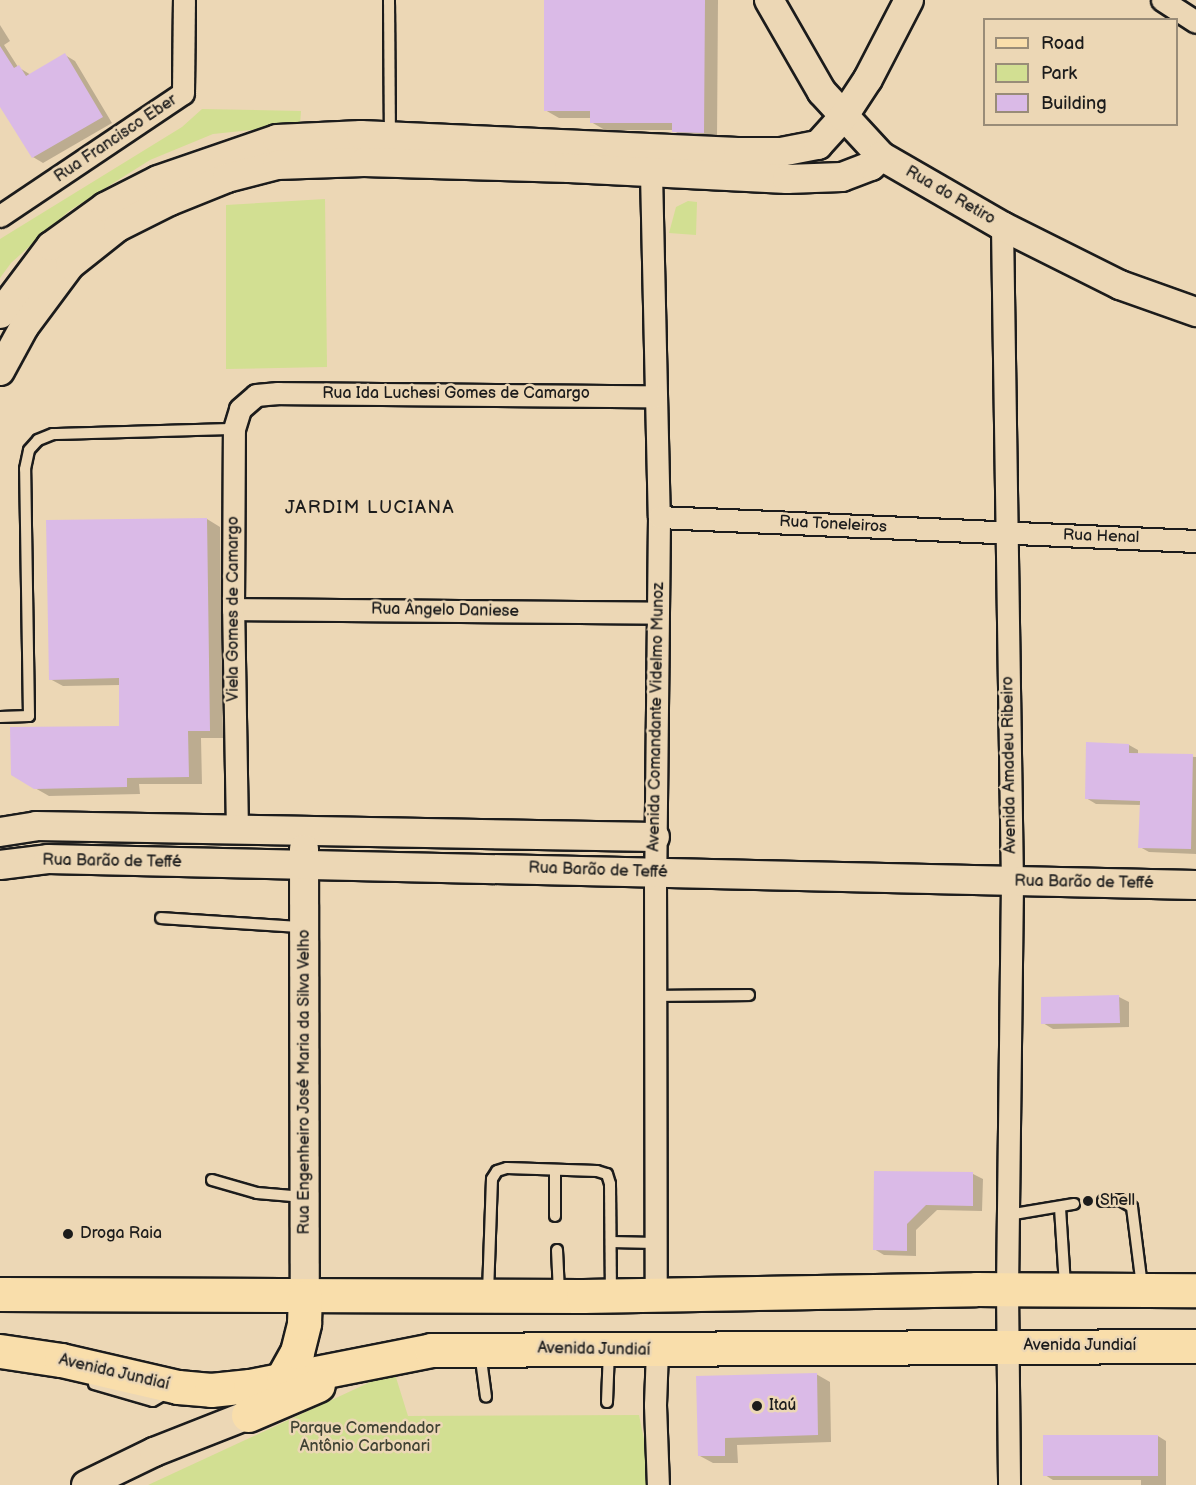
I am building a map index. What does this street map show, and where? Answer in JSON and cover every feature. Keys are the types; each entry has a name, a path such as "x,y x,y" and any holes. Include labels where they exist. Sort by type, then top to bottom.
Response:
{"main road":[{"name":"Rua do Retiro","path":"770,0 822,92 881,156 1002,226 1120,285 1196,312"},
{"path":"0,314 51,246 105,207 158,180 278,139 361,135 673,150 781,152 818,145 843,117 868,79 909,0"},
{"path":"651,173 673,150"},
{"path":"0,371 24,327 70,266 118,227 170,201 227,178 277,165 364,162 569,168 787,179 842,177 871,166 881,156"},
{"name":"Rua Barão de Teffé","path":"0,832 36,826 655,837"},
{"name":"Rua Engenheiro José Maria da Silva Velho","path":"303,832 305,866 305,1297"},
{"path":"592,870 606,859 621,836"},
{"name":"Rua Barão de Teffé","path":"0,865 48,859 1196,885"},
{"path":"0,1294 305,1297 656,1296 1007,1289 1196,1290"},
{"path":"248,1415 275,1391 297,1352 304,1323 305,1297"},
{"name":"Avenida Jundiaí","path":"0,1351 63,1368 178,1387 211,1390 250,1386 283,1377 431,1350 1196,1346"},
{"path":"86,1485 154,1452 385,1357"}],"street":[{"name":"Rua Francisco Eber","path":"0,216 183,93 184,0"},
{"path":"1162,0 1196,22"},
{"name":"Avenida Comandante Videlmo Munoz","path":"651,173 659,517 655,837 656,1296"},
{"name":"Avenida Amadeu Ribeiro","path":"1002,226 1012,882 1007,1289 1009,1485"},
{"name":"Rua Ida Luchesi Gomes de Camargo","path":"256,395 290,393 656,396"},
{"name":"Viela Gomes de Camargo","path":"237,831 233,609 234,429 240,408 256,395"},
{"name":"Rua Toneleiros","path":"659,517 1006,534"},
{"name":"Rua Henal","path":"1006,534 1196,541"},
{"name":"Rua Ângelo Daniese","path":"233,609 657,613"},
{"path":"657,1350 655,1405 658,1485"}],"lane":[{"path":"389,0 390,136"},
{"path":"0,717 29,716 26,469 29,450 38,440 52,434 234,429"},
{"path":"161,918 305,927"},
{"path":"655,996 749,995"},
{"path":"488,1296 492,1179 497,1171 507,1168 607,1174 610,1184 611,1296"},
{"path":"555,1170 555,1216"},
{"path":"212,1180 257,1193 305,1197"},
{"path":"1103,1201 1120,1200 1132,1207 1142,1290"},
{"path":"1008,1215 1074,1204"},
{"path":"1060,1208 1065,1289"},
{"path":"611,1242 655,1243"},
{"path":"557,1250 559,1296"},
{"path":"480,1349 486,1396"},
{"path":"607,1402 609,1349"},
{"path":"88,1382 153,1401 178,1387"}],"green space":[{"path":"202,109 301,111 300,125 213,134 150,160 69,211 11,263 0,278 0,239 182,127"},
{"path":"325,199 327,367 226,369 226,205"},
{"path":"688,201 697,202 696,235 669,233 676,207"},
{"name":"Parque Comendador Antônio Carbonari","path":"394,1371 408,1416 639,1415 648,1459 648,1485 148,1485"}],"building":[{"path":"544,0 705,0 704,133 672,132 672,123 590,123 590,111 544,111"},
{"path":"0,46 14,68 19,65 26,76 65,53 103,117 32,158 0,107"},
{"path":"207,518 210,731 188,731 189,777 127,778 127,787 34,789 11,775 10,727 119,726 119,678 49,680 46,520"},
{"path":"1086,742 1129,744 1129,753 1193,754 1191,849 1138,848 1140,801 1085,799"},
{"path":"1119,995 1120,1023 1041,1024 1041,997"},
{"path":"874,1171 973,1172 973,1206 926,1205 907,1224 907,1251 873,1250"},
{"name":"Itaú","path":"817,1373 818,1435 725,1438 725,1456 698,1456 696,1376"},
{"path":"1043,1435 1158,1435 1158,1476 1043,1476"}],"place":[{"name":"Shell","path":"1088,1201"},
{"name":"Droga Raia","path":"68,1234"},
{"name":"Itaú","path":"757,1406"}],"district":[{"name":"JARDIM LUCIANA","path":"370,508"}]}
